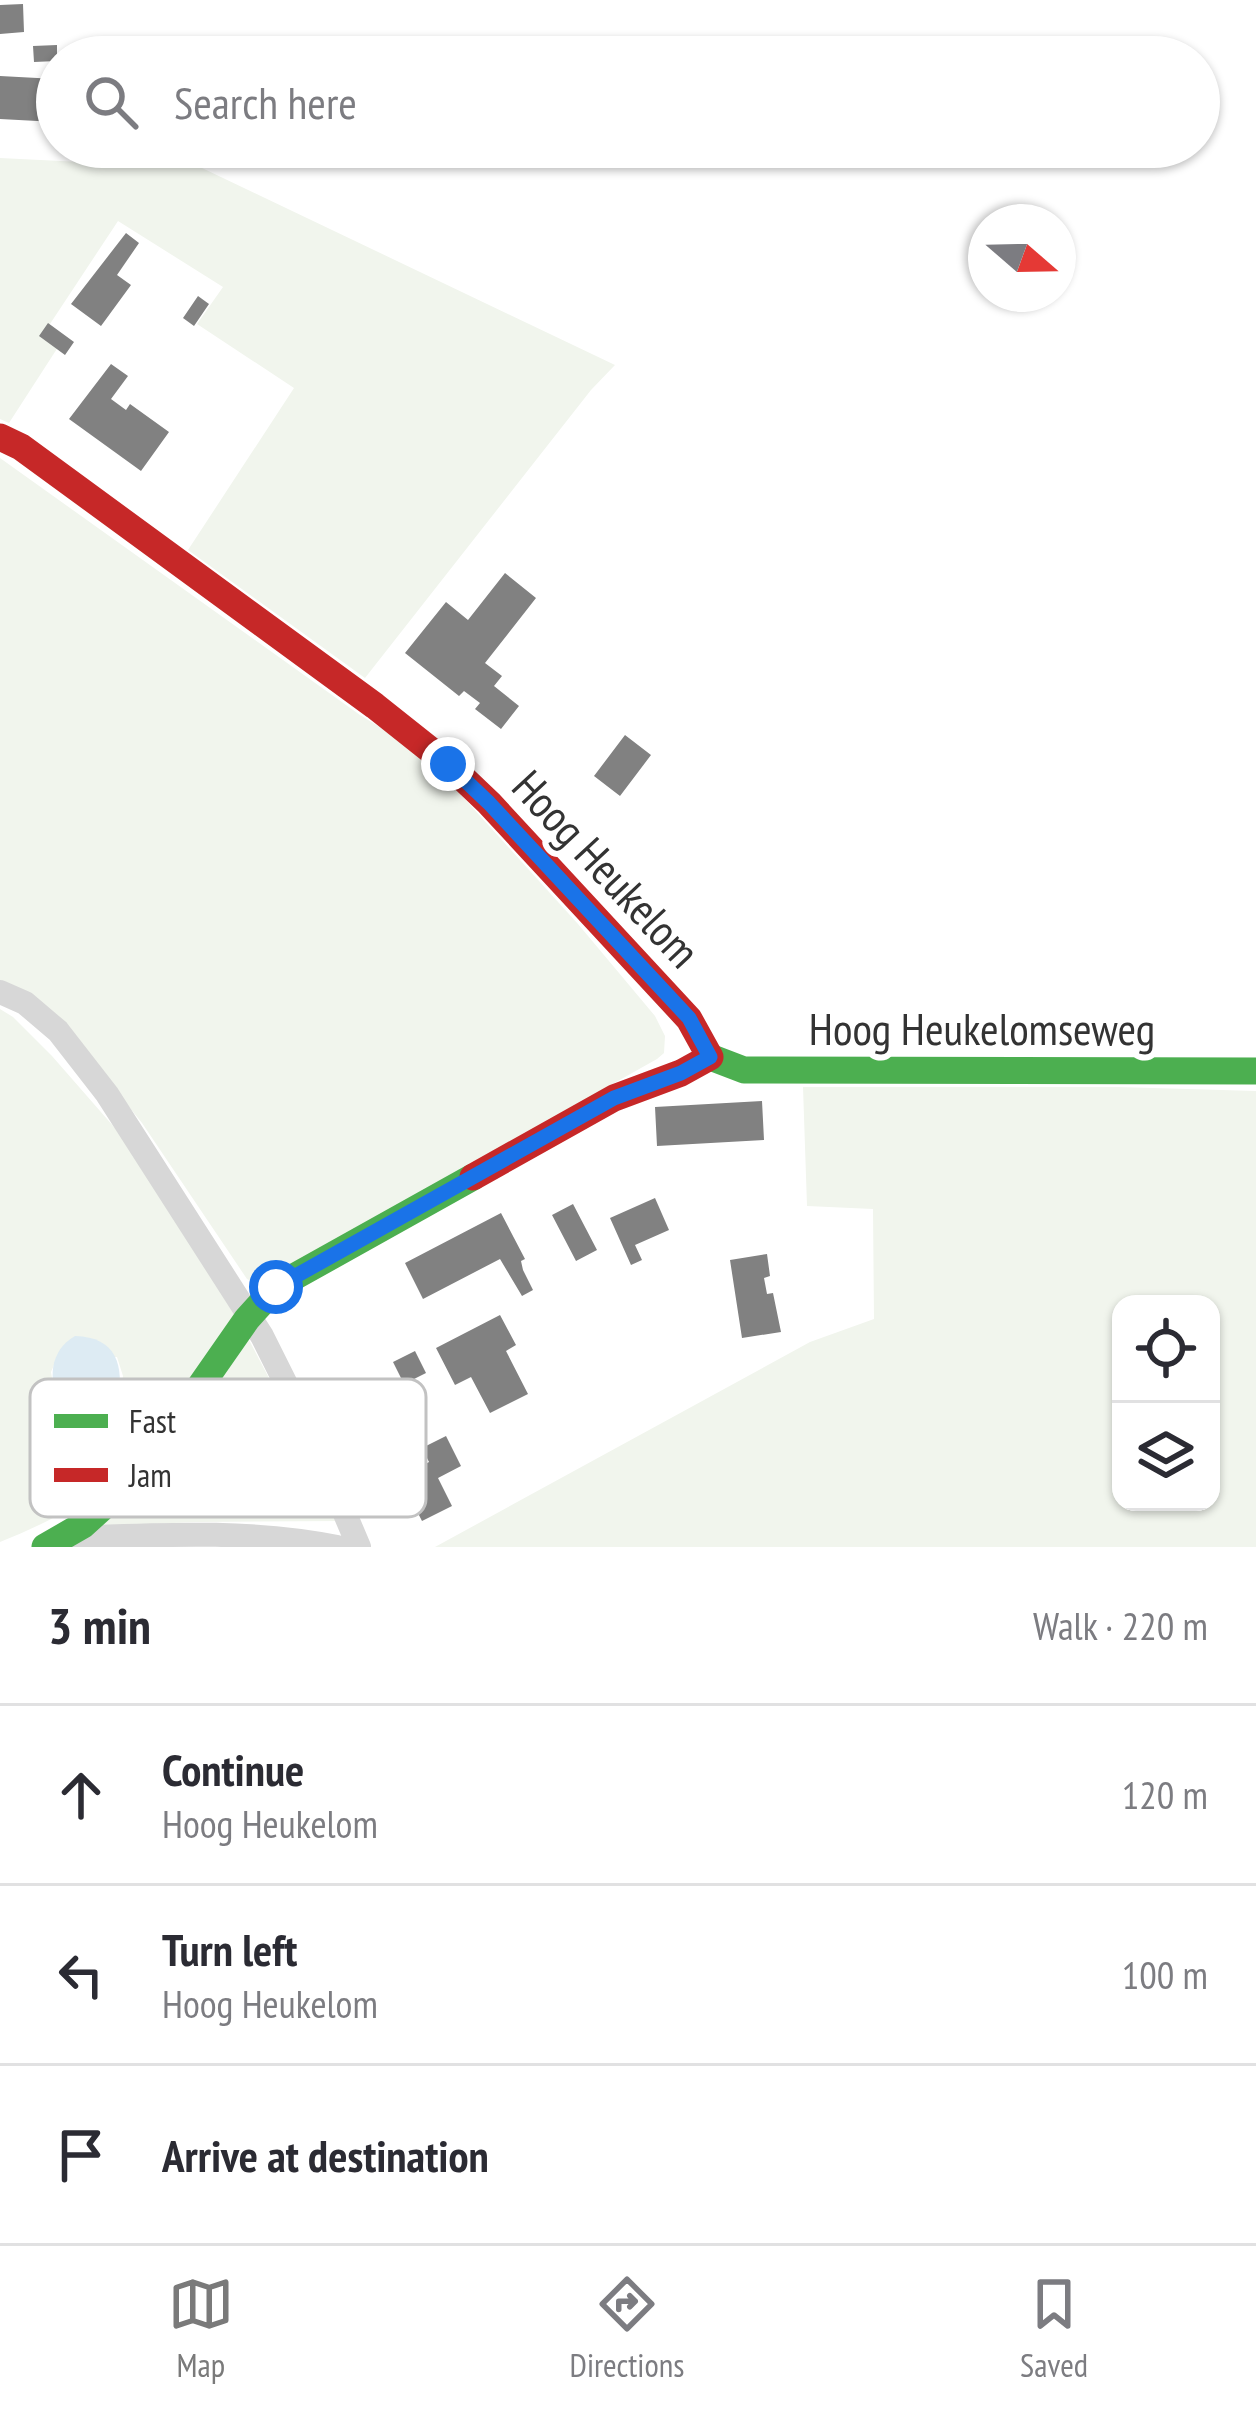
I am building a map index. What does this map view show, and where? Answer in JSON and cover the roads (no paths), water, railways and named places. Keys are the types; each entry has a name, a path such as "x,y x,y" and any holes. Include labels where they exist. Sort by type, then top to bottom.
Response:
{"street":[{"name":"Hoog Heukelom","path":"0,437 21,447 448,764 689,1018 710,1057"},
{"path":"0,992 26,1003 58,1031 107,1094 248,1314 282,1379"},
{"name":"Hoog Heukelomseweg","path":"710,1057 744,1070 1256,1071"},
{"path":"204,1379 248,1314 276,1287 614,1098 710,1057"},
{"path":"54,1543 88,1517"},
{"path":"346,1517 358,1547"},
{"path":"54,1543 195,1534 337,1547"}]}
